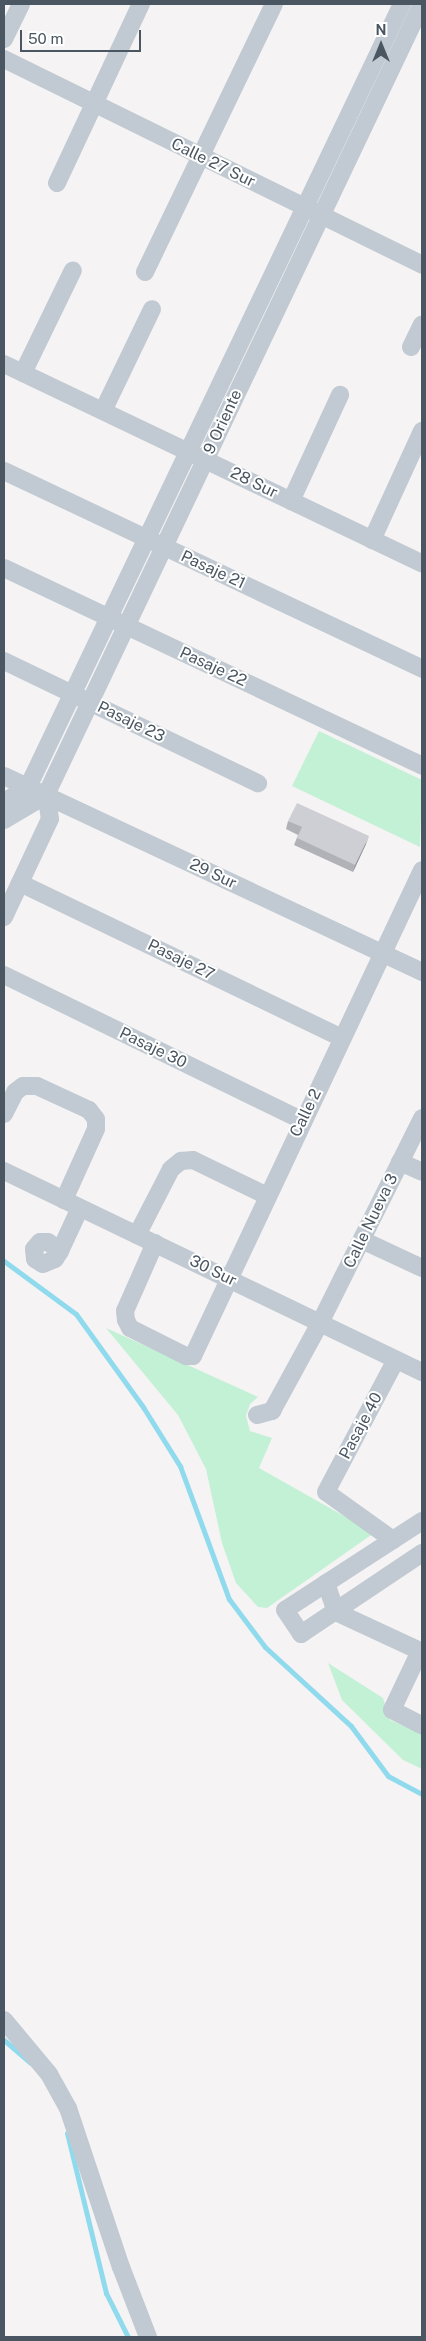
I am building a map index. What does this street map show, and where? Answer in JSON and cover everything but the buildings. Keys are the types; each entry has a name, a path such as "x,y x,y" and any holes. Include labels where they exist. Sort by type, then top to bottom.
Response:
{"street":[{"path":"4,39 21,4"},
{"path":"57,183 141,4"},
{"path":"145,272 274,4"},
{"name":"9 Oriente","path":"28,787 402,4"},
{"name":"9 Oriente","path":"46,795 422,4"},
{"name":"Calle 27 Sur","path":"4,60 422,265"},
{"path":"23,374 73,270"},
{"path":"103,412 152,309"},
{"path":"411,347 422,324"},
{"name":"28 Sur","path":"4,364 422,563"},
{"path":"291,501 340,395"},
{"path":"372,540 422,431"},
{"name":"Pasaje 21","path":"4,472 422,670"},
{"name":"Pasaje 22","path":"4,568 422,766"},
{"name":"Pasaje 23","path":"4,661 258,783"},
{"name":"29 Sur","path":"4,776 422,972"},
{"path":"4,802 28,787"},
{"path":"4,820 46,795 50,819 4,916"},
{"name":"Calle 2","path":"155,1243 125,1311 126,1320 130,1328 186,1356 193,1356 227,1278 422,870"},
{"name":"Pasaje 27","path":"20,883 342,1038"},
{"name":"Pasaje 30","path":"4,975 303,1121"},
{"path":"4,1114 15,1092 23,1086 36,1086 89,1110 96,1119 96,1129 64,1200"},
{"name":"Calle Nueva 3","path":"257,1415 272,1411 320,1323 422,1118"},
{"path":"138,1235 171,1169 181,1161 193,1160 267,1196"},
{"path":"400,1162 422,1172"},
{"name":"30 Sur","path":"4,1172 422,1372"},
{"path":"60,1251 80,1208"},
{"path":"362,1240 422,1268"},
{"name":"Pasaje 40","path":"393,1540 326,1492 396,1360"},
{"path":"421,1556 301,1634 285,1610 422,1520"},
{"path":"326,1583 336,1612 421,1652 392,1710 422,1725"},
{"path":"4,2020 49,2074 68,2108 121,2267 148,2337"}],"green space":[{"path":"319,731 422,780 420,847 292,786"},
{"path":"106,1328 258,1397 250,1404 246,1416 250,1431 272,1438 259,1468 374,1533 267,1608 258,1607 236,1583 222,1543 206,1469 178,1415"},
{"path":"328,1663 383,1698 390,1720 422,1734 422,1769 403,1760 342,1700"}],"waterway":[{"path":"4,1261 76,1314 143,1407 180,1466 229,1599 265,1647 351,1726 388,1776 422,1794"},
{"path":"4,2040 30,2063"},
{"path":"67,2133 106,2293 128,2337"}]}
